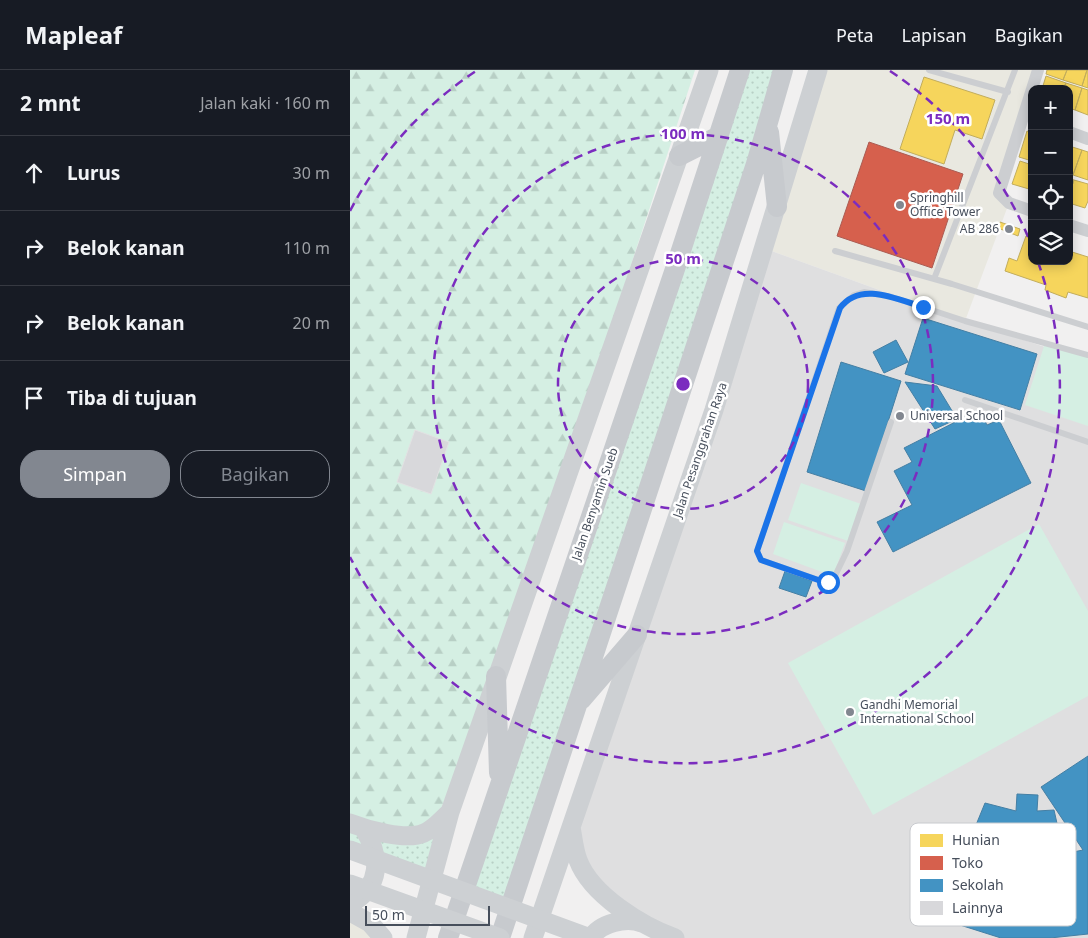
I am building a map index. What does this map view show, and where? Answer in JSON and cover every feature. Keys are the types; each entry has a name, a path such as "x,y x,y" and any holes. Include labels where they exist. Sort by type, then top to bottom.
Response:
{"main road":[{"path":"416,938 450,812 709,70"},
{"name":"Jalan Benyamin Sueb","path":"448,938 740,70"},
{"path":"350,884 500,938 756,164 767,120 783,70"},
{"name":"Jalan Pesanggrahan Raya","path":"571,826 714,410 818,70"},
{"path":"767,120 777,207"},
{"path":"679,156 719,136"},
{"path":"576,708 637,635"},
{"path":"496,676 499,787"},
{"path":"357,826 415,836 433,828 450,812"},
{"path":"350,904 360,899 372,883 376,864 374,845 357,826"},
{"path":"571,826 578,861 596,887 619,908 668,935"},
{"path":"533,938 571,826"},
{"path":"350,850 591,938 594,932 616,921 639,921 668,935"},
{"path":"350,912 370,923 383,938"}],"street":[{"path":"1033,85 1038,70"},
{"path":"1027,118 998,193 1009,203 1028,210"},
{"path":"1073,133 1088,139"},
{"path":"1073,225 1088,231"}],"lane":[{"path":"929,70 1008,92"},
{"path":"934,279 1015,70"},
{"path":"835,251 934,279 1088,327"},
{"path":"891,422 857,528 834,578 824,582 761,560 757,551 836,317 845,301 854,295 864,292 892,297 964,321 1088,355"},
{"path":"965,400 1088,442"}],"shaded area":[{"path":"818,70 1041,70 1036,85 1028,85 1028,108 999,193 1009,203 965,321 766,249"},
{"name":"Gandhi Memorial International School","path":"766,249 965,321 1088,361 1088,938 675,938 596,887 571,826"},
{"path":"350,912 382,938 350,938"}],"green space":[{"path":"350,70 695,70 496,676 433,828 350,823"},
{"path":"740,70 783,70 509,908 463,892"},
{"path":"1045,343 1088,357 1088,426 1025,405"},
{"path":"801,483 861,504 848,541 788,520"},
{"path":"784,522 845,543 833,576 773,554"},
{"path":"1039,524 1088,611 1088,696 873,815 788,663"},
{"path":"450,812 432,880 350,850 350,823"}],"building: Hunian":[{"path":"1047,70 1067,70 1063,80 1046,74"},
{"path":"1067,70 1087,70 1082,86 1063,80"},
{"path":"1088,70 1088,88 1082,86"},
{"path":"1046,76 1066,83 1065,85 1043,85"},
{"path":"924,77 995,100 982,139 955,130 944,164 900,149"},
{"path":"1073,85 1082,88 1075,110 1073,109"},
{"path":"1082,88 1088,90 1088,115 1075,110"},
{"path":"1027,131 1028,160 1019,157"},
{"path":"1073,147 1082,150 1073,175"},
{"path":"1082,150 1088,152 1088,180 1073,175"},
{"path":"1020,161 1028,164 1028,189 1012,184"},
{"path":"1074,180 1088,184 1088,201 1085,208 1073,204"},
{"name":"AB 286","path":"1000,222 1020,229 1018,236 998,228"},
{"path":"1026,236 1028,237 1028,265 1073,265 1073,252 1088,257 1088,298 1068,292 1066,298 1045,290 1046,285 1005,271 1009,258 1017,261"}],"building: Toko":[{"name":"Springhill Office Tower","path":"869,142 963,174 932,268 837,236"}],"building: Sekolah":[{"path":"923,318 1037,354 1020,410 905,374"},
{"path":"896,340 908,362 884,373 873,352"},
{"path":"841,362 901,381 866,491 807,472"},
{"path":"905,382 937,386 957,419 935,429"},
{"path":"979,410 987,425 999,420 1031,483 893,552 877,522 912,505 894,471 912,462 904,448"},
{"path":"785,571 812,581 806,597 779,588"},
{"path":"1088,756 1088,934 1050,938 1001,938 963,926 1076,926 1076,851 1083,850 1076,840 1076,823 1065,823 1041,787"},
{"path":"1017,794 1038,795 1037,811 1054,810 1057,823 977,823 985,803 1016,811"}],"building: Lainnya":[{"path":"415,430 449,442 431,494 397,482"}],"place":[{"name":"Springhill Office Tower","path":"900,205"},
{"name":"AB 286","path":"1009,229"},
{"name":"Universal School","path":"900,416"},
{"name":"Gandhi Memorial International School","path":"850,712"}],"route":[{"path":"828,582 761,560 757,551 840,308 845,301 854,295 864,292 892,297 923,307"}]}
